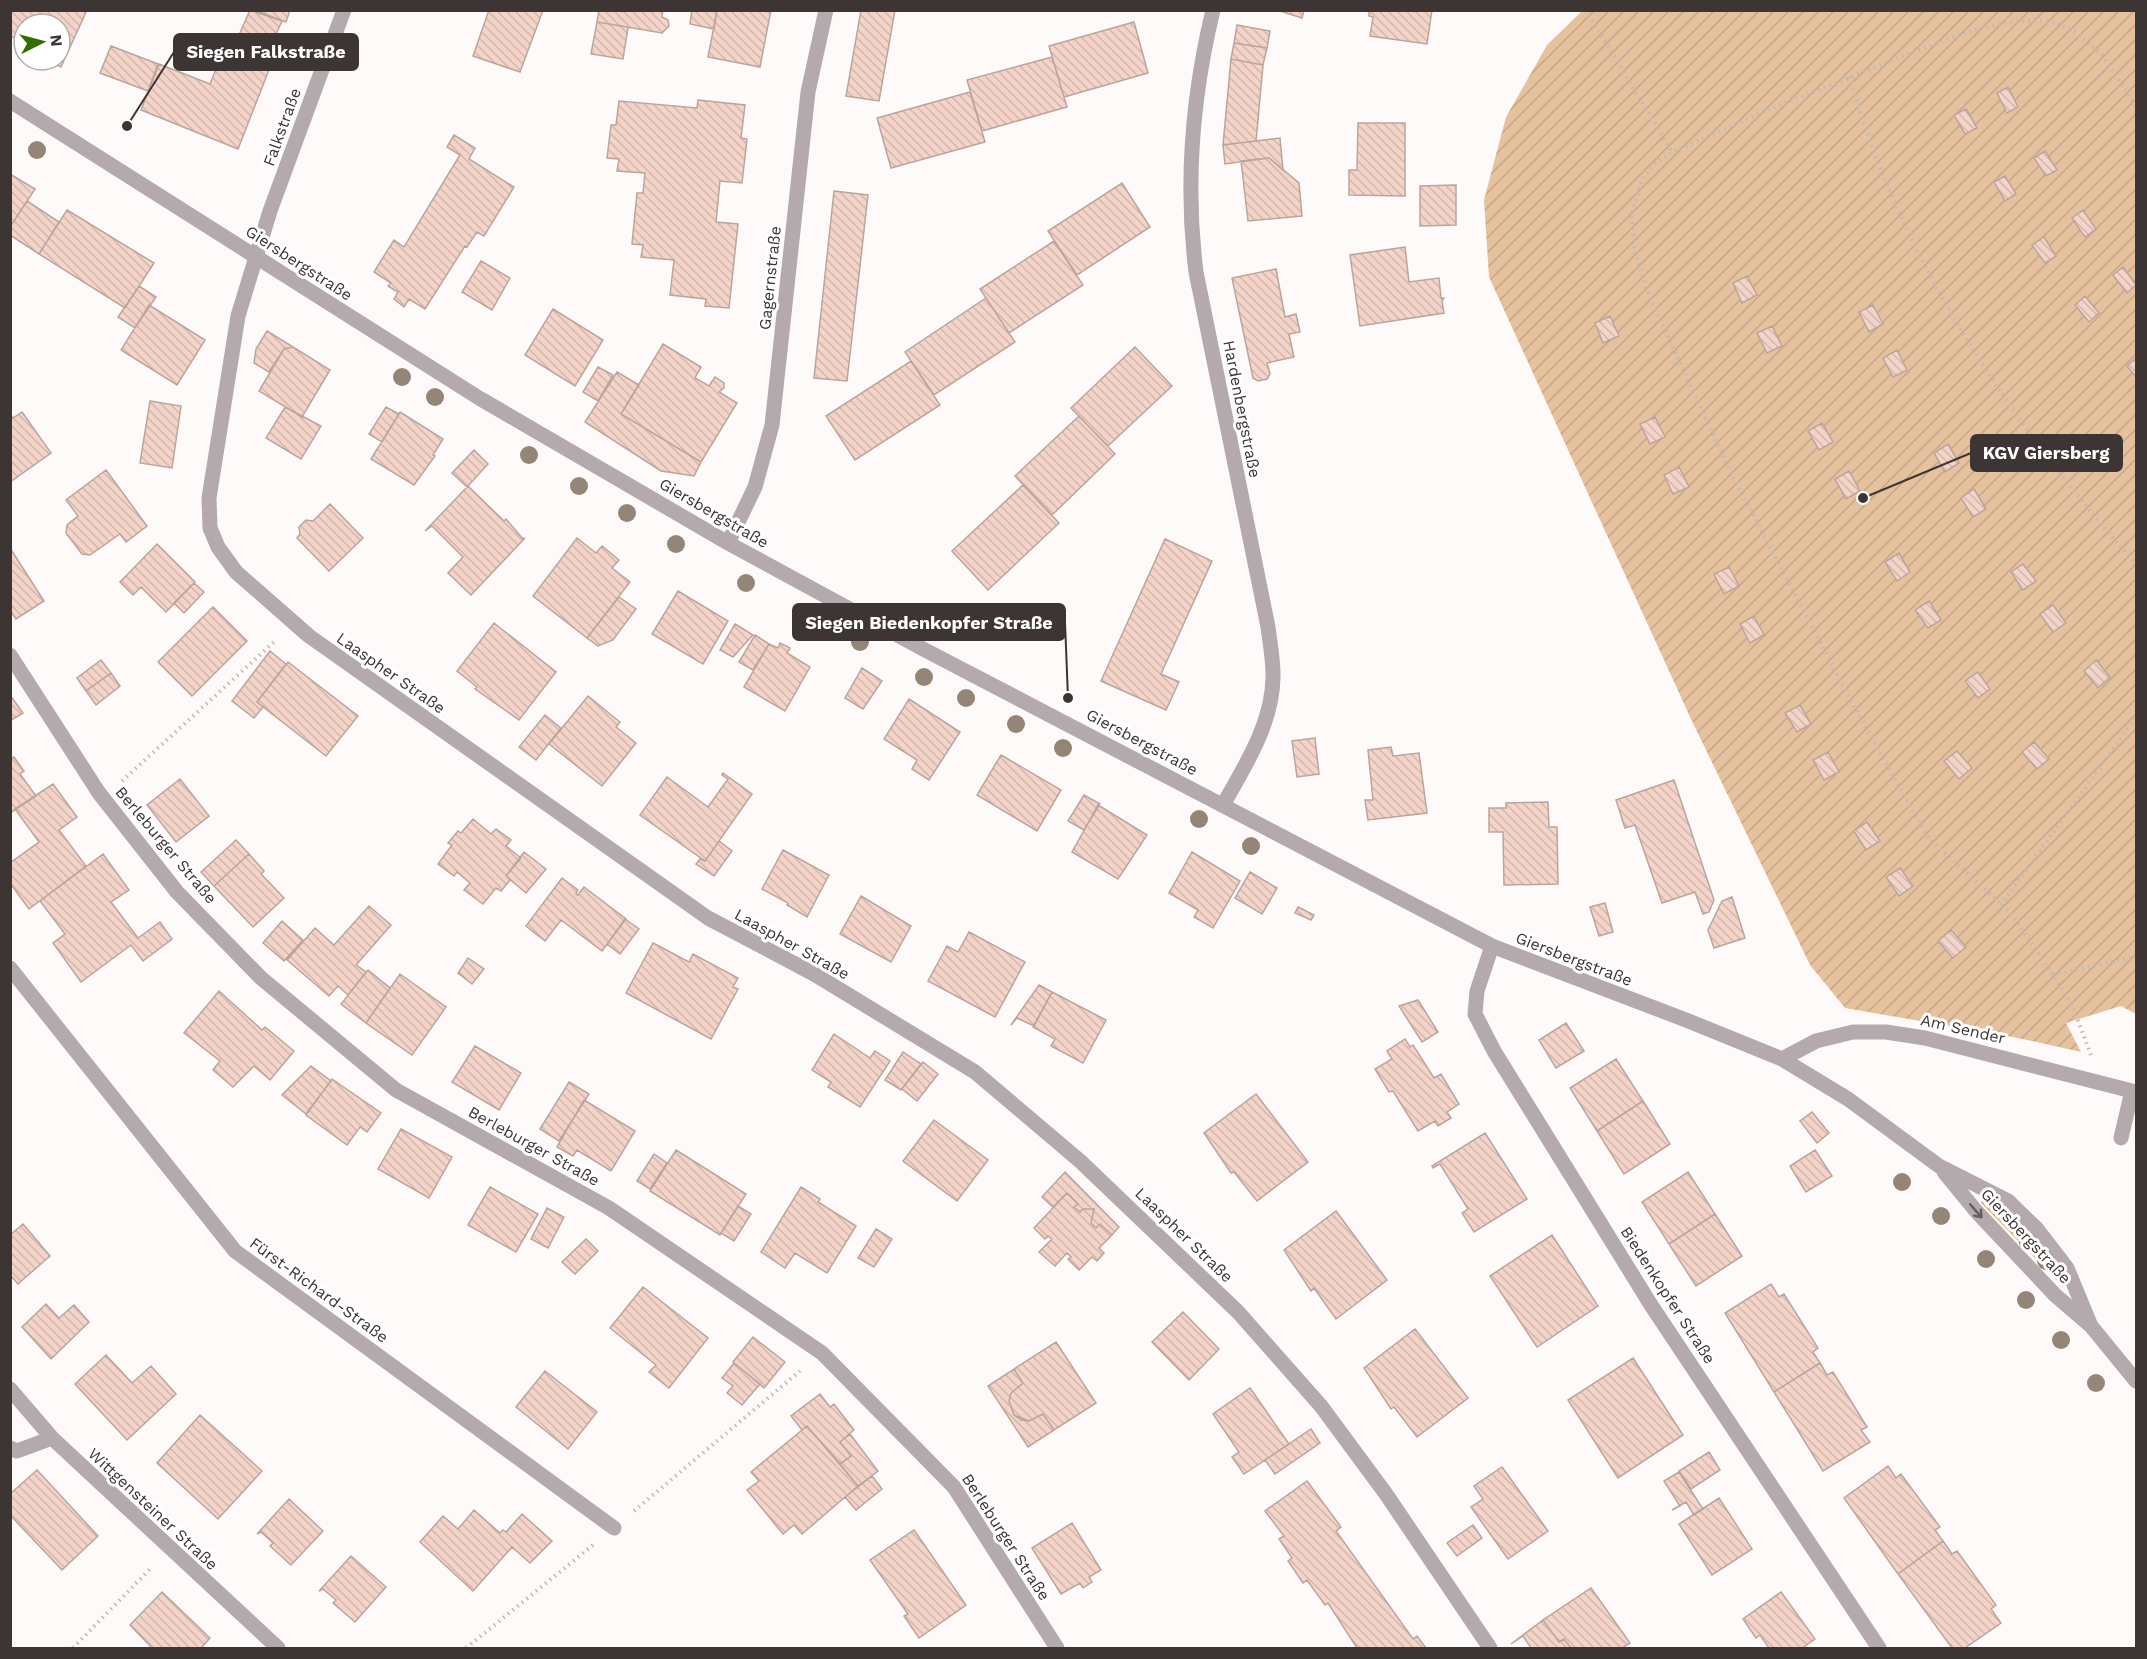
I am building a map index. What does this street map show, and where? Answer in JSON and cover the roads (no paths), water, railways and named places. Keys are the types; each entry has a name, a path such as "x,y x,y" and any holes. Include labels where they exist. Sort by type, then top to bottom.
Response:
{"street":[{"name":"Falkstraße","path":"255,256 344,10"},
{"name":"Gagernstraße","path":"728,543 755,487 772,425 808,92 826,10"},
{"name":"Hardenbergstraße","path":"1213,10 1195,112 1189,220 1196,272 1268,627 1273,676 1265,721 1223,805"},
{"name":"Giersbergstraße","path":"10,101 479,398 728,543 1492,946 1782,1059 1848,1099 1939,1166 2008,1201 2037,1228 2067,1268 2091,1326"},
{"name":"Laaspher Straße","path":"255,256 238,316 209,498 210,528 218,547 236,572 309,636 708,918 814,974 975,1072 1080,1161 1238,1312 1321,1406 1386,1494 1490,1648"},
{"name":"Berleburger Straße","path":"10,655 99,793 177,892 261,978 396,1089 609,1208 822,1353 954,1486 1057,1648"},
{"name":"Biedenkopfer Straße","path":"1492,946 1476,991 1475,1014 1494,1051 1651,1305 1879,1648"},
{"name":"Fürst-Richard-Straße","path":"10,968 235,1251 614,1528"},
{"name":"Am Sender","path":"1782,1059 1816,1041 1852,1032 1886,1032 1925,1038 2134,1091"},
{"path":"2121,1138 2134,1091"},
{"name":"Giersbergstraße","path":"1939,1166 1976,1211 2055,1295 2091,1326 2136,1381"},
{"name":"Wittgensteiner Straße","path":"10,1389 52,1438 278,1648"},
{"path":"10,1448 17,1451 52,1438"}],"place":[{"name":"Siegen Falkstraße","path":"127,126"},
{"name":"KGV Giersberg","path":"1863,498"},
{"name":"Siegen Biedenkopfer Straße","path":"1068,698"}]}
